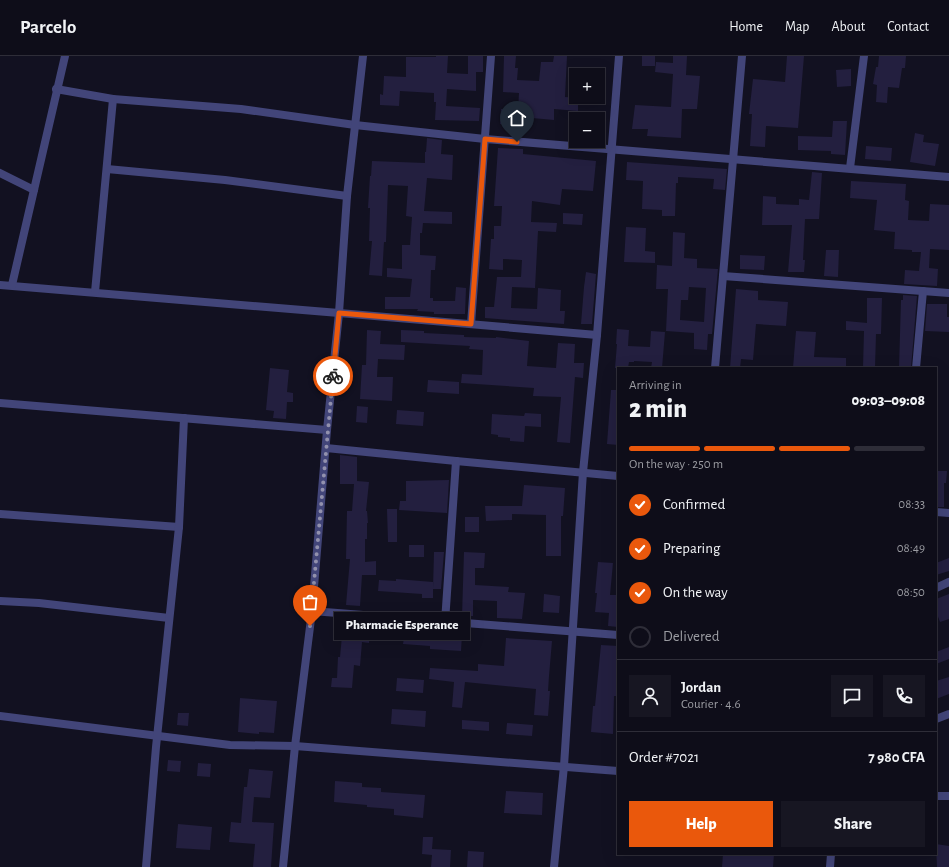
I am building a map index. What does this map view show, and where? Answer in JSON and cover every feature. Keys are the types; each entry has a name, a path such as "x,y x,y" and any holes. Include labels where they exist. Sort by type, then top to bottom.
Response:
{"street":[{"path":"12,286 56,89 65,56"},
{"path":"283,867 295,746 312,611 327,430 339,313 347,196 363,56"},
{"path":"471,324 491,56"},
{"path":"554,867 564,766 583,472 597,335 620,56"},
{"path":"715,367 742,56"},
{"path":"850,168 864,56"},
{"path":"56,89 113,99 241,109 355,125 485,139 733,158 949,177"},
{"path":"95,292 113,99"},
{"path":"107,169 225,180 347,196"},
{"path":"0,173 34,190"},
{"path":"723,276 949,293"},
{"path":"0,285 597,335"},
{"path":"916,367 923,291"},
{"path":"0,402 327,430"},
{"path":"146,867 179,527 184,418"},
{"path":"326,448 617,476"},
{"path":"445,622 456,461"},
{"path":"937,512 949,514"},
{"path":"0,514 179,527"},
{"path":"937,588 949,582"},
{"path":"0,601 39,603 169,618"},
{"path":"312,611 617,635"},
{"path":"937,719 949,714"},
{"path":"0,716 230,745 295,746 617,771"},
{"path":"937,796 949,796"},
{"path":"830,867 831,855"}],"building":[{"path":"448,56 447,73 468,74 468,56 483,56 483,72 476,72 476,91 447,89 446,106 480,108 479,121 435,120 436,102 434,102 434,93 400,91 399,106 380,105 380,94 383,95 384,76 406,77 406,57"},
{"path":"504,56 516,56 515,68 518,68 517,80 539,81 541,62 553,62 554,56 567,56 565,97 569,97 569,104 578,104 578,111 554,109 554,120 532,118 532,125 500,124 501,109 518,110 519,93 503,92"},
{"path":"642,56 655,56 655,66 642,66"},
{"path":"673,56 687,56 686,75 700,76 697,109 682,109 681,138 647,136 648,129 632,129 635,105 671,107 673,74 655,72 656,62 673,63"},
{"path":"787,56 804,56 798,128 766,126 765,147 750,146 752,114 749,114 753,79 785,82"},
{"path":"879,56 906,56 905,68 902,68 899,88 888,87 887,103 876,102 877,85 873,84 876,67 878,67"},
{"path":"851,69 851,86 837,87 836,70"},
{"path":"833,121 847,121 845,155 831,154 831,151 798,150 798,136 832,137"},
{"path":"915,133 924,135 923,142 939,144 935,166 910,162"},
{"path":"427,138 442,140 441,154 453,155 452,180 427,178 424,211 452,212 452,224 423,223 422,233 420,233 420,255 436,256 435,270 431,270 430,298 433,298 433,301 455,301 456,287 466,288 465,314 434,314 434,312 417,311 418,309 385,309 385,297 410,297 412,279 387,277 387,268 402,269 402,245 410,245 412,217 406,216 408,186 388,185 386,242 384,242 382,276 369,275 372,241 369,241 370,208 368,208 372,161 425,163"},
{"path":"866,146 892,148 891,161 865,159"},
{"path":"498,148 523,149 523,154 596,161 593,191 562,189 560,205 532,201 531,222 557,223 556,232 538,231 535,288 512,287 511,308 537,309 538,288 561,290 560,311 565,311 564,324 485,318 485,307 494,307 497,277 521,277 522,260 503,259 503,270 489,269 491,239 494,239 494,226 501,226 502,206 494,206"},
{"path":"627,162 727,169 725,190 713,189 714,179 678,177 678,183 676,183 675,216 662,216 662,210 642,209 643,181 626,180"},
{"path":"812,172 822,173 819,219 805,219 803,260 805,260 804,272 788,272 792,225 762,225 763,196 776,197 776,204 799,205 799,199 809,200"},
{"path":"851,181 906,184 905,200 909,201 908,220 929,221 930,204 949,205 949,250 930,249 929,268 938,269 937,286 904,284 905,270 919,271 921,252 894,249 895,232 874,230 877,200 850,198"},
{"path":"563,213 583,214 582,225 563,224"},
{"path":"626,227 646,228 645,251 655,252 655,263 624,262"},
{"path":"673,232 685,233 684,258 697,259 697,268 718,269 712,334 708,334 707,350 694,349 694,333 666,331 668,289 656,289 657,265 672,266","holes":["689,287 706,288 704,322 680,320 681,300 688,300"]},
{"path":"826,250 839,250 838,277 824,276"},
{"path":"740,255 765,256 764,270 740,269"},
{"path":"586,272 596,274 592,324 581,324"},
{"path":"736,289 758,291 758,300 788,302 786,326 756,324 753,360 741,359 740,367 730,367"},
{"path":"903,295 917,296 911,367 899,367 901,300 903,300"},
{"path":"867,298 882,298 881,334 876,334 875,367 863,367 864,331 846,330 846,321 867,323"},
{"path":"927,304 947,304 949,332 925,331"},
{"path":"617,329 629,330 628,346 650,347 651,331 665,332 662,367 651,367 652,362 634,361 629,362 628,367 615,368"},
{"path":"367,330 381,331 380,344 405,345 404,360 378,359 377,377 393,377 392,401 360,399 362,365 366,365"},
{"path":"401,330 464,335 464,337 496,337 529,341 527,366 556,368 558,343 575,344 574,363 584,363 583,378 575,377 570,443 557,442 561,397 533,396 534,388 461,383 462,374 482,375 483,350 469,349 470,346 401,342"},
{"path":"796,331 816,332 814,357 846,358 846,367 793,367"},
{"path":"270,368 289,370 287,392 293,393 293,402 287,402 286,419 273,418 274,411 266,410"},
{"path":"428,380 459,382 459,394 427,392"},
{"path":"611,390 617,390 617,445 607,444"},
{"path":"357,406 368,407 367,423 356,422"},
{"path":"397,410 424,412 423,426 396,424"},
{"path":"525,413 541,414 541,427 525,426 524,442 510,441 510,438 498,437 498,435 491,434 492,414 524,416"},
{"path":"340,455 357,457 357,481 369,482 366,511 368,523 367,539 365,539 365,562 376,561 376,575 362,575 360,606 346,605 350,559 346,559 347,511 352,511 354,484 340,484"},
{"path":"937,471 947,471 946,483 944,483 944,507 937,507"},
{"path":"449,480 447,513 399,510 400,501 406,501 406,481"},
{"path":"524,485 565,488 563,516 561,516 561,556 546,556 546,515 512,514 512,520 486,521 485,506 522,506"},
{"path":"387,509 397,509 397,542 388,542"},
{"path":"465,517 479,517 479,532 465,532"},
{"path":"409,545 424,545 424,557 409,557"},
{"path":"434,552 444,552 441,589 433,589"},
{"path":"464,552 485,553 484,568 475,568 475,585 509,587 508,592 525,593 522,619 497,618 497,601 473,600 473,616 462,616"},
{"path":"949,558 949,571 937,575 937,563"},
{"path":"598,562 613,563 610,595 617,595 617,627 608,626 609,613 595,612 597,593 595,593"},
{"path":"396,579 433,582 433,598 422,598 422,594 378,591 379,580 396,581"},
{"path":"544,594 560,596 559,613 543,612"},
{"path":"949,594 949,619 940,622 937,614 937,599"},
{"path":"343,625 370,627 369,643 362,642 360,666 354,665 352,688 331,687 332,678 337,678 338,657 340,657"},
{"path":"405,631 462,635 461,651 430,649 430,646 403,644"},
{"path":"506,638 552,641 548,691 550,691 548,716 534,715 536,689 465,682 462,708 452,707 454,682 429,679 430,668 478,671 478,664 504,666"},
{"path":"601,645 617,646 617,696 614,696 613,734 591,732 593,706 595,706"},
{"path":"949,647 949,659 937,664 937,652"},
{"path":"949,677 949,694 937,699 937,681"},
{"path":"397,678 424,680 423,693 396,691"},
{"path":"240,698 277,701 274,733 259,732 259,734 238,732"},
{"path":"392,709 426,711 425,727 391,724"},
{"path":"178,713 189,713 188,726 177,725"},
{"path":"462,720 489,722 489,731 462,729"},
{"path":"507,723 533,725 532,736 506,734"},
{"path":"168,760 181,761 180,772 167,771"},
{"path":"198,763 211,764 210,777 197,776"},
{"path":"249,769 273,771 270,798 254,797 252,822 274,823 271,867 253,867 255,844 229,842 231,822 241,823 244,787 247,787"},
{"path":"335,781 362,783 362,787 381,788 381,792 425,795 423,818 394,815 394,809 334,802"},
{"path":"506,791 543,793 542,815 504,813"},
{"path":"178,824 212,827 210,850 176,848"},
{"path":"423,837 433,837 432,849 451,850 450,867 431,867 432,855 422,854"},
{"path":"937,844 949,846 949,867 937,867"},
{"path":"468,851 484,852 483,867 467,867"},
{"path":"723,855 774,855 773,867 722,867"}],"way so far":[{"path":"310,626 333,376"}],"place":[{"name":"Pharmacie Esperance","path":"310,626"}],"route":[{"path":"333,376 339,313 471,324 485,139 517,142"}]}
